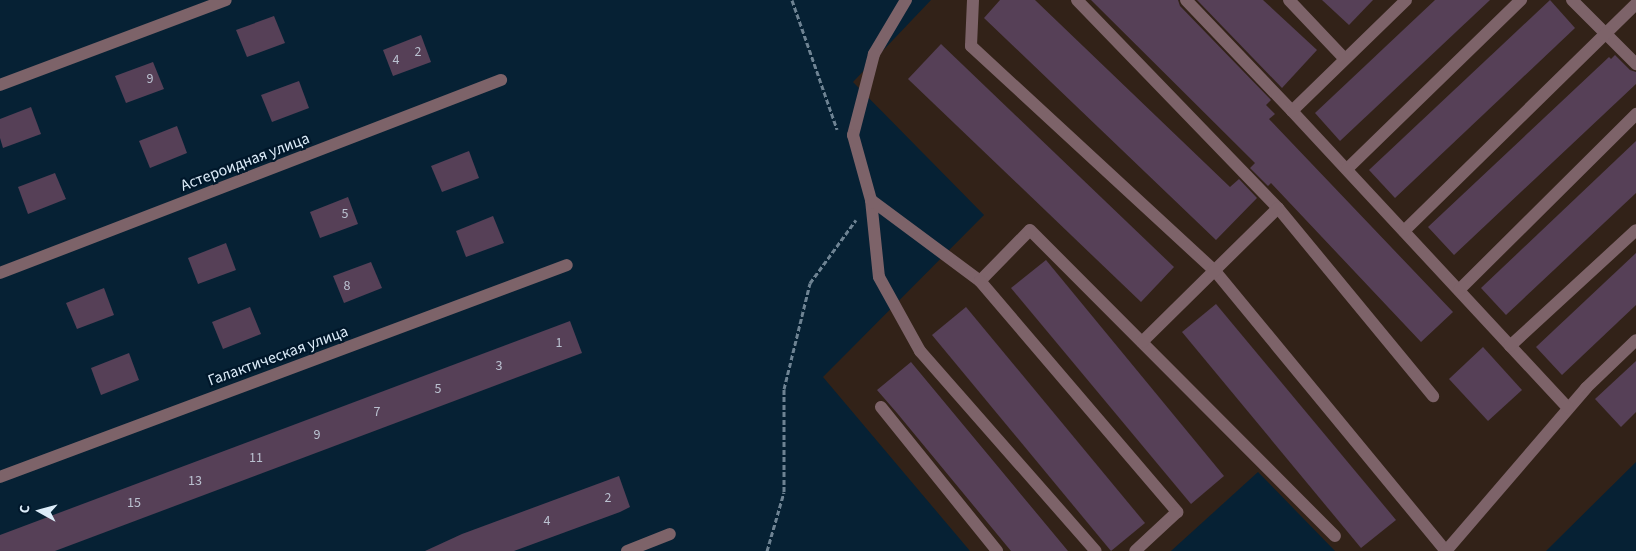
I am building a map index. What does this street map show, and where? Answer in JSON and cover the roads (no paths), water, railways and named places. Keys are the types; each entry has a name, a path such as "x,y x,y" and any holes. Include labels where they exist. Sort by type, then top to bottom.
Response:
{"street":[{"path":"0,85 226,0"},
{"path":"906,0 874,54 853,136 871,200 879,277 920,351 1096,551"},
{"path":"974,0 971,46 1215,272 1446,551 1586,388 1636,340"},
{"path":"1077,0 1278,208 1433,396"},
{"path":"1186,0 1292,110 1568,408"},
{"path":"1290,0 1345,59"},
{"path":"1292,110 1405,0"},
{"path":"1347,169 1521,0"},
{"path":"1572,0 1636,64"},
{"path":"1404,231 1636,4"},
{"name":"Астероидная улица","path":"0,274 501,80"},
{"path":"1459,290 1636,114"},
{"path":"871,200 980,281 1177,512 1135,551"},
{"path":"1142,342 1278,208"},
{"path":"980,281 1030,230 1335,536"},
{"path":"1510,346 1636,230"},
{"name":"Галактическая улица","path":"0,477 567,265"},
{"path":"881,407 998,551"},
{"path":"627,551 670,534"}]}
